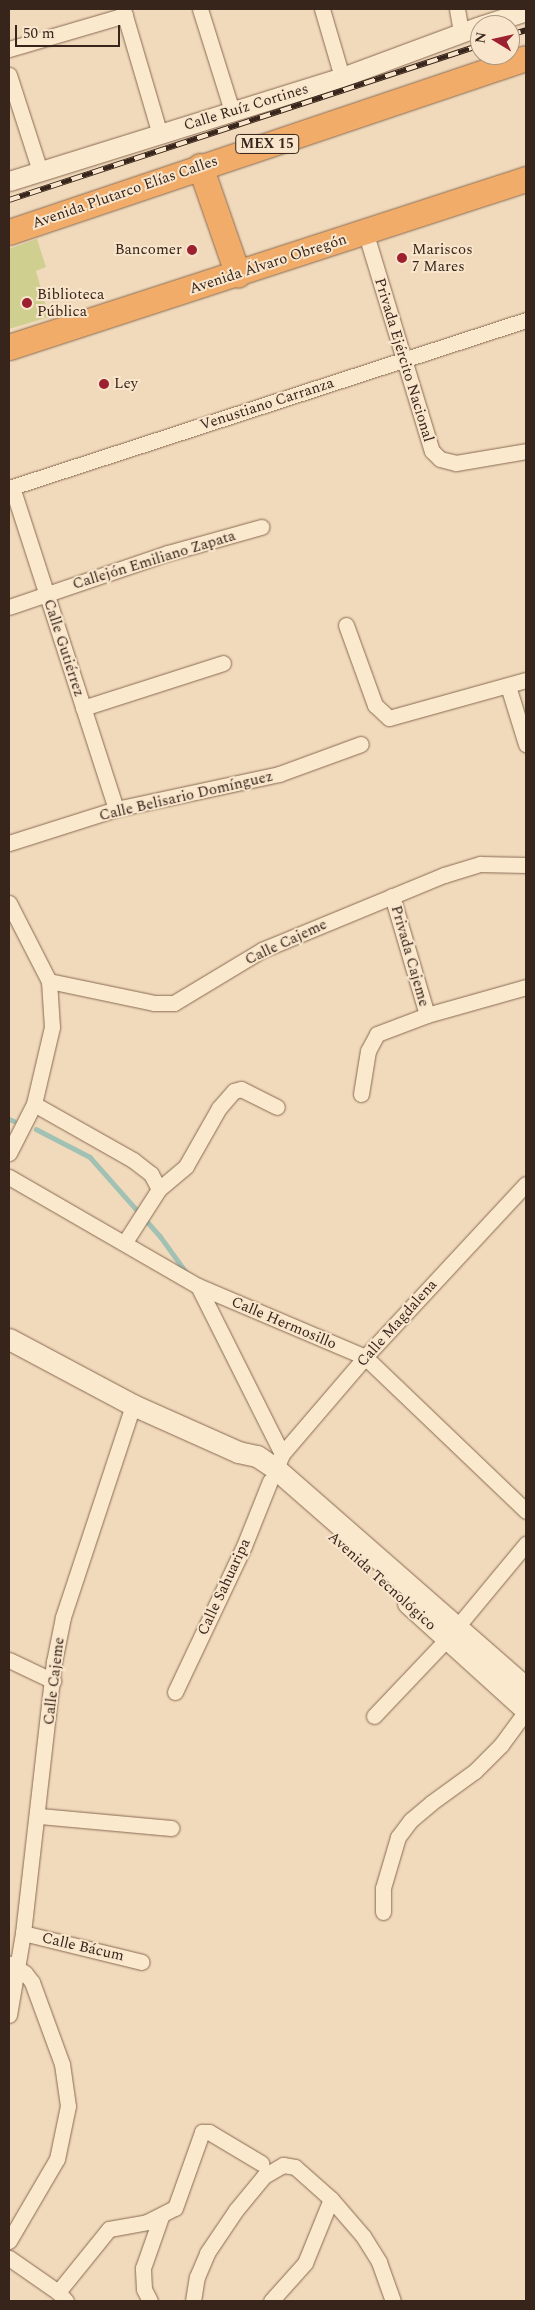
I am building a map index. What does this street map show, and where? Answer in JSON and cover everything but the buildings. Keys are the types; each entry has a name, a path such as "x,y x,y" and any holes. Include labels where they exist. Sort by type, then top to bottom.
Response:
{"highway":[{"name":"Avenida Plutarco Elías Calles","path":"9,220 146,187 200,166 526,58"},
{"path":"200,166 238,275"},
{"name":"Avenida Álvaro Obregón","path":"9,347 238,275 526,179"}],"main road":[{"name":"Avenida Tecnológico","path":"9,1339 133,1405 238,1452 280,1475 452,1633 526,1710"},
{"name":"Avenida Tecnológico","path":"452,1633 526,1688"}],"street":[{"path":"200,9 232,111"},
{"path":"322,9 342,77"},
{"path":"456,9 461,32"},
{"name":"Calle Ruíz Cortines","path":"513,15 526,11"},
{"path":"9,49 124,12 160,134"},
{"name":"Calle Ruíz Cortines","path":"9,181 342,77 470,29"},
{"path":"9,75 40,171"},
{"name":"Privada Ejército Nacional","path":"366,231 406,359 425,436 432,451 440,459 456,463 526,451"},
{"name":"Venustiano Carranza","path":"10,488 526,320"},
{"name":"Calle Gutiérrez","path":"10,488 116,810"},
{"name":"Callejón Emiliano Zapata","path":"9,607 261,527"},
{"path":"346,625 375,705 389,718 526,680"},
{"path":"83,708 223,663"},
{"path":"508,686 526,744"},
{"name":"Calle Belisario Domínguez","path":"9,843 116,810 279,774 361,744"},
{"name":"Calle Cajeme","path":"49,981 154,1003 174,1003 262,950 392,896 480,864 526,865"},
{"name":"Privada Cajeme","path":"392,896 427,1015"},
{"path":"9,902 49,981 52,1027 34,1104 9,1153"},
{"name":"Privada Cajeme","path":"361,1094 368,1051 377,1034 427,1015 526,987"},
{"path":"125,1242 158,1189 180,1175 219,1108 234,1091 241,1089 277,1107"},
{"path":"34,1104 133,1160 151,1174 158,1189"},
{"name":"Calle Hermosillo","path":"9,1177 125,1242 198,1286 365,1357 526,1512"},
{"name":"Calle Magdalena","path":"280,1475 365,1357 526,1184"},
{"path":"198,1286 280,1475"},
{"name":"Calle Cajeme","path":"9,2015 13,1965 24,1933 39,1816 53,1681 63,1617 133,1405"},
{"name":"Calle Sahuaripa","path":"175,1692 280,1475"},
{"path":"374,1716 452,1633 526,1544"},
{"path":"9,1660 53,1681"},
{"path":"383,1912 382,1888 398,1837 410,1820 475,1771 501,1745 526,1710"},
{"path":"39,1816 171,1828"},
{"name":"Calle Bácum","path":"24,1933 142,1962"},
{"path":"9,2241 56,2159 68,2106 67,2086 54,2038 32,1982 13,1965"},
{"path":"9,2258 62,2297 110,2229 130,2227 161,2217 175,2208 202,2132 209,2132 261,2162"},
{"path":"193,2301 197,2277 207,2253 236,2210 264,2176 283,2165 295,2167 331,2199 363,2236 379,2262 393,2301"},
{"path":"271,2301 305,2263 331,2199"},
{"path":"150,2301 144,2289 144,2268 161,2217"}],"green space":[{"path":"37,239 46,267 36,271 49,317 9,329 9,249"}],"waterway":[{"path":"9,1119 14,1121"},
{"path":"36,1129 90,1157 160,1236 189,1276"}],"railway":[{"path":"520,32 526,30"},
{"path":"9,200 470,48"}],"place":[{"name":"Bancomer","path":"192,250"},
{"name":"Mariscos 7 Mares","path":"402,258"},
{"name":"Biblioteca Pública","path":"27,303"},
{"name":"Ley","path":"104,384"}]}
